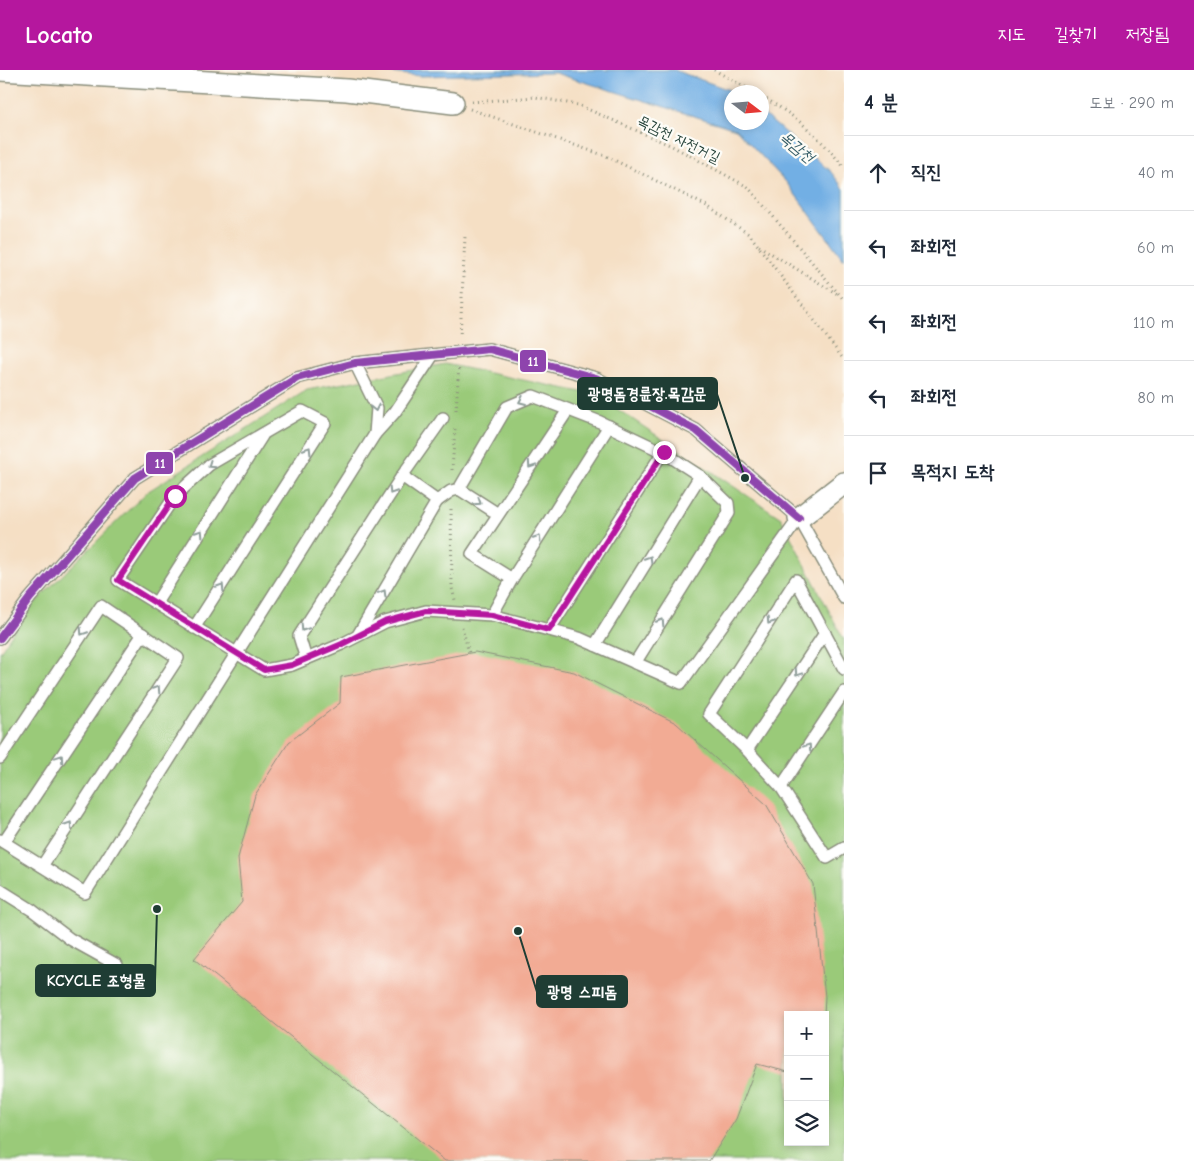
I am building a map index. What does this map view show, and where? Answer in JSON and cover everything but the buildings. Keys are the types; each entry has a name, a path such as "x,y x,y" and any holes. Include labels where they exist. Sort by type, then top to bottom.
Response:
{"street":[{"path":"0,70 348,80 453,103"},
{"path":"799,518 844,482"}],"lane":[{"path":"0,638 30,598 135,478 297,378 355,363 489,349 596,378 696,430 799,518 844,598"},
{"path":"143,634 2,841 85,893 375,434 396,412 433,355"},
{"path":"355,363 377,408 375,434"},
{"path":"358,635 437,501 455,490 507,407 533,396 609,426 664,452 700,476 728,503 729,514 635,663"},
{"path":"512,579 472,554 568,410"},
{"path":"194,628 324,423 302,411 209,465 175,496 118,580 156,603 194,628 236,654 264,670 292,665 385,622 426,611 492,615 579,638 681,683 799,518"},
{"path":"306,659 299,636 402,476 443,418"},
{"path":"492,615 512,579 609,426"},
{"path":"156,603 263,434"},
{"path":"549,630 664,452"},
{"path":"402,476 437,501"},
{"path":"595,645 700,476"},
{"path":"455,490 498,514"},
{"path":"844,669 796,580 709,714 747,750 781,787 827,858 844,848"},
{"path":"0,758 101,606 178,658 42,866"},
{"path":"747,750 824,633"},
{"path":"781,787 844,692"},
{"path":"0,890 32,910 70,939 117,965"}],"path":[{"path":"714,70 741,85"},
{"name":"목감천 자전거길","path":"453,103 536,97 578,105 670,145 748,187 843,299"},
{"path":"769,100 785,109 826,144 844,166"},
{"path":"453,103 606,156 707,206 750,235 844,360"},
{"path":"456,412 465,237"},
{"path":"757,245 843,299"},
{"path":"455,422 452,588 456,606"},
{"path":"462,625 469,653"}],"green space":[{"path":"445,364 596,395 781,518 844,640 844,1161 0,1161 0,652 28,609 147,492 307,390"}],"water":[{"name":"목감천","path":"359,70 674,70 724,88 724,125 555,73 420,76"},
{"name":"목감천","path":"769,119 831,172 844,189 844,260 786,182 737,130 769,130"}],"transit line":[{"name":"11","path":"0,638 30,598 135,478 297,378 355,363 489,349 596,378 696,430 799,518"}],"place":[{"name":"광명돔경륜장.목감문","path":"745,478"},
{"name":"KCYCLE 조형물","path":"157,909"},
{"name":"광명 스피돔","path":"518,931"}],"route":[{"path":"175,496 118,580 264,670 292,665 342,644 385,622 426,611 492,615 549,630 664,452"}]}
